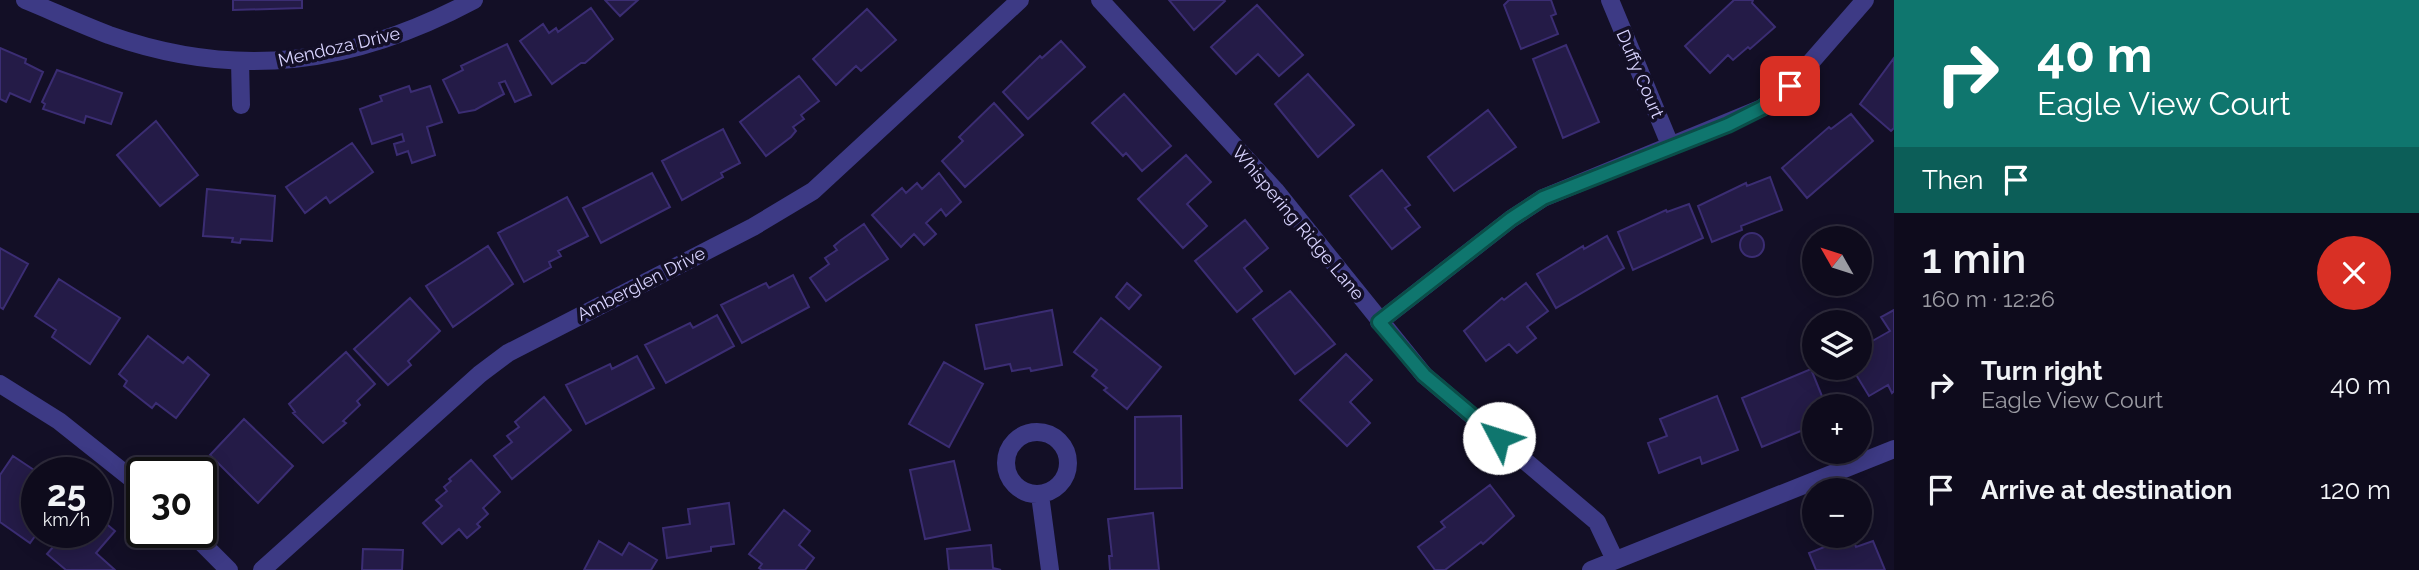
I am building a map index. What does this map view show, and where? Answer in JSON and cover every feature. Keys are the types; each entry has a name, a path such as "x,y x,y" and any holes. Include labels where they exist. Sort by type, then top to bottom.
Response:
{"street":[{"name":"Mendoza Drive","path":"24,0 110,35 188,54 274,63 387,39 435,21 474,0"},
{"name":"Amberglen Drive","path":"261,570 480,374 508,353 753,227 813,191 1020,0"},
{"name":"Whispering Ridge Lane","path":"1100,0 1275,190 1424,375 1597,522 1615,560"},
{"name":"Duffy Court","path":"1610,0 1671,147"},
{"path":"1379,322 1511,219 1543,198 1762,108 1790,86 1866,0"},
{"path":"240,61 241,105"},
{"path":"0,384 60,421 126,474"},
{"path":"1591,570 1894,449"},
{"path":"1040,495 1050,570"},
{"path":"207,548 229,570"}],"building":[{"path":"233,0 302,0 302,8 233,10"},
{"path":"605,0 638,0 620,16"},
{"path":"1169,0 1224,0 1225,1 1194,30"},
{"path":"1509,0 1551,0 1556,14 1551,16 1558,34 1521,49 1504,5"},
{"path":"1734,0 1753,0 1752,3 1775,27 1733,60 1728,55 1710,73 1685,46"},
{"path":"1257,5 1303,55 1279,76 1258,54 1236,74 1211,47"},
{"path":"591,8 613,39 585,63 581,63 552,84 520,41 543,24 549,33 556,28 558,32"},
{"path":"867,9 896,40 861,71 856,66 836,85 813,59"},
{"path":"1061,41 1085,67 1028,119 1003,92 1040,56 1042,58"},
{"path":"507,44 531,95 515,102 505,81 499,83 504,94 475,110 459,113 443,80 463,70 461,66"},
{"path":"1566,45 1599,122 1563,138 1533,59"},
{"path":"0,48 26,59 25,63 43,72 30,102 10,93 6,102 0,99"},
{"path":"1894,58 1894,128 1891,131 1860,104"},
{"path":"57,70 122,93 111,124 86,116 84,123 43,109 45,104 42,102"},
{"path":"1308,74 1354,125 1318,157 1275,104"},
{"path":"799,76 819,101 801,115 804,119 793,127 796,131 791,137 766,156 740,122"},
{"path":"409,86 411,92 430,86 442,122 427,127 435,155 412,163 408,151 397,155 394,144 404,141 402,134 372,144 360,109 382,101 380,96"},
{"path":"1124,94 1171,146 1142,171 1126,153 1123,156 1092,123"},
{"path":"994,103 1023,135 965,187 942,161 963,141 959,137"},
{"path":"1488,110 1516,147 1454,191 1428,157"},
{"path":"1851,114 1873,141 1807,198 1782,168 1829,127 1831,129"},
{"path":"156,121 198,175 160,206 117,155"},
{"path":"723,129 740,163 721,173 723,177 682,200 662,161"},
{"path":"352,143 373,172 330,203 326,197 305,213 286,187"},
{"path":"1186,155 1211,182 1187,204 1207,226 1183,248 1138,199"},
{"path":"1382,170 1410,205 1405,208 1420,227 1392,249 1350,196"},
{"path":"652,173 670,207 601,243 583,208"},
{"path":"939,173 961,202 946,216 941,209 926,223 936,234 924,245 914,234 901,247 872,215 902,188 906,193 917,183 922,189"},
{"path":"1770,177 1782,210 1741,226 1742,230 1712,242 1698,206 1746,183 1747,186"},
{"path":"207,189 275,196 272,241 241,239 240,243 232,242 233,238 203,236"},
{"path":"567,197 588,236 558,251 561,256 549,262 551,267 524,282 498,233"},
{"path":"1689,204 1703,238 1633,270 1618,232 1666,210 1667,212"},
{"path":"1245,220 1268,248 1244,268 1262,291 1237,312 1195,261"},
{"path":"864,224 888,259 826,301 810,278 829,264 825,258 837,250 834,246"},
{"path":"1752,233 1763,240 1764,245 1757,256 1752,257 1741,250 1740,245 1747,234"},
{"path":"1607,236 1624,268 1556,308 1537,274 1583,246 1584,249"},
{"path":"488,246 513,284 453,327 426,286"},
{"path":"0,248 28,264 3,309 0,307"},
{"path":"793,275 809,307 742,343 721,305 766,283 769,288"},
{"path":"59,279 120,318 90,364 52,337 56,330 35,316"},
{"path":"1127,283 1141,295 1129,309 1116,297"},
{"path":"1526,283 1548,311 1527,327 1536,338 1517,353 1509,344 1486,361 1464,331 1502,298 1504,300"},
{"path":"1290,291 1335,344 1295,374 1253,319"},
{"path":"410,298 440,331 408,361 411,365 388,385 354,349"},
{"path":"1052,310 1062,365 1031,371 1030,368 1012,371 1010,364 985,369 976,325"},
{"path":"1894,310 1894,391 1892,393 1888,385 1868,394 1859,380 1872,380 1872,341 1890,331 1881,317"},
{"path":"717,315 734,346 666,383 645,345 690,323 693,328"},
{"path":"1101,318 1161,367 1127,409 1092,376 1097,370 1074,352"},
{"path":"148,336 183,363 188,357 209,375 176,418 156,403 152,408 124,386 127,381 119,374"},
{"path":"346,352 375,384 357,401 360,405 343,421 346,423 323,443 293,413 295,412 289,404"},
{"path":"1346,354 1372,380 1350,402 1370,423 1347,446 1300,400"},
{"path":"637,356 654,388 586,424 566,385 610,364 612,369"},
{"path":"944,362 983,384 949,447 909,424"},
{"path":"1802,373 1802,380 1815,380 1821,394 1802,394 1802,431 1762,447 1742,398"},
{"path":"1717,396 1738,450 1702,464 1700,457 1659,473 1648,443 1667,436 1660,419"},
{"path":"544,397 571,430 512,479 494,456 512,442 507,436 519,427 515,422"},
{"path":"1181,416 1182,488 1135,489 1135,417"},
{"path":"244,419 293,466 258,503 217,462 217,457 210,455"},
{"path":"13,456 21,461 21,537 0,522 0,475"},
{"path":"471,460 500,492 483,508 488,514 477,524 480,527 467,538 459,529 442,544 423,523 442,506 436,500 447,491 444,487 451,481 449,479"},
{"path":"954,461 970,530 925,539 910,470"},
{"path":"1490,485 1514,516 1483,544 1481,542 1445,570 1435,570 1418,547 1445,527 1441,522"},
{"path":"729,503 734,544 711,547 711,551 667,558 663,528 690,524 688,509"},
{"path":"784,510 810,531 799,545 814,558 805,570 762,570 759,568 762,564 749,554"},
{"path":"1153,513 1159,570 1110,570 1109,556 1112,556 1108,519"},
{"path":"599,541 622,555 629,543 657,560 651,570 584,570"},
{"path":"1873,541 1885,570 1816,570 1809,553 1822,548 1872,548"},
{"path":"991,545 993,568 1001,570 949,570 947,549"},
{"path":"52,548 100,548 96,553 115,570 66,570 47,554"},
{"path":"363,549 403,550 402,570 362,570"}],"route":[{"path":"1499,438 1424,375 1379,322 1511,219 1543,198 1728,125 1762,108 1790,86"}]}
